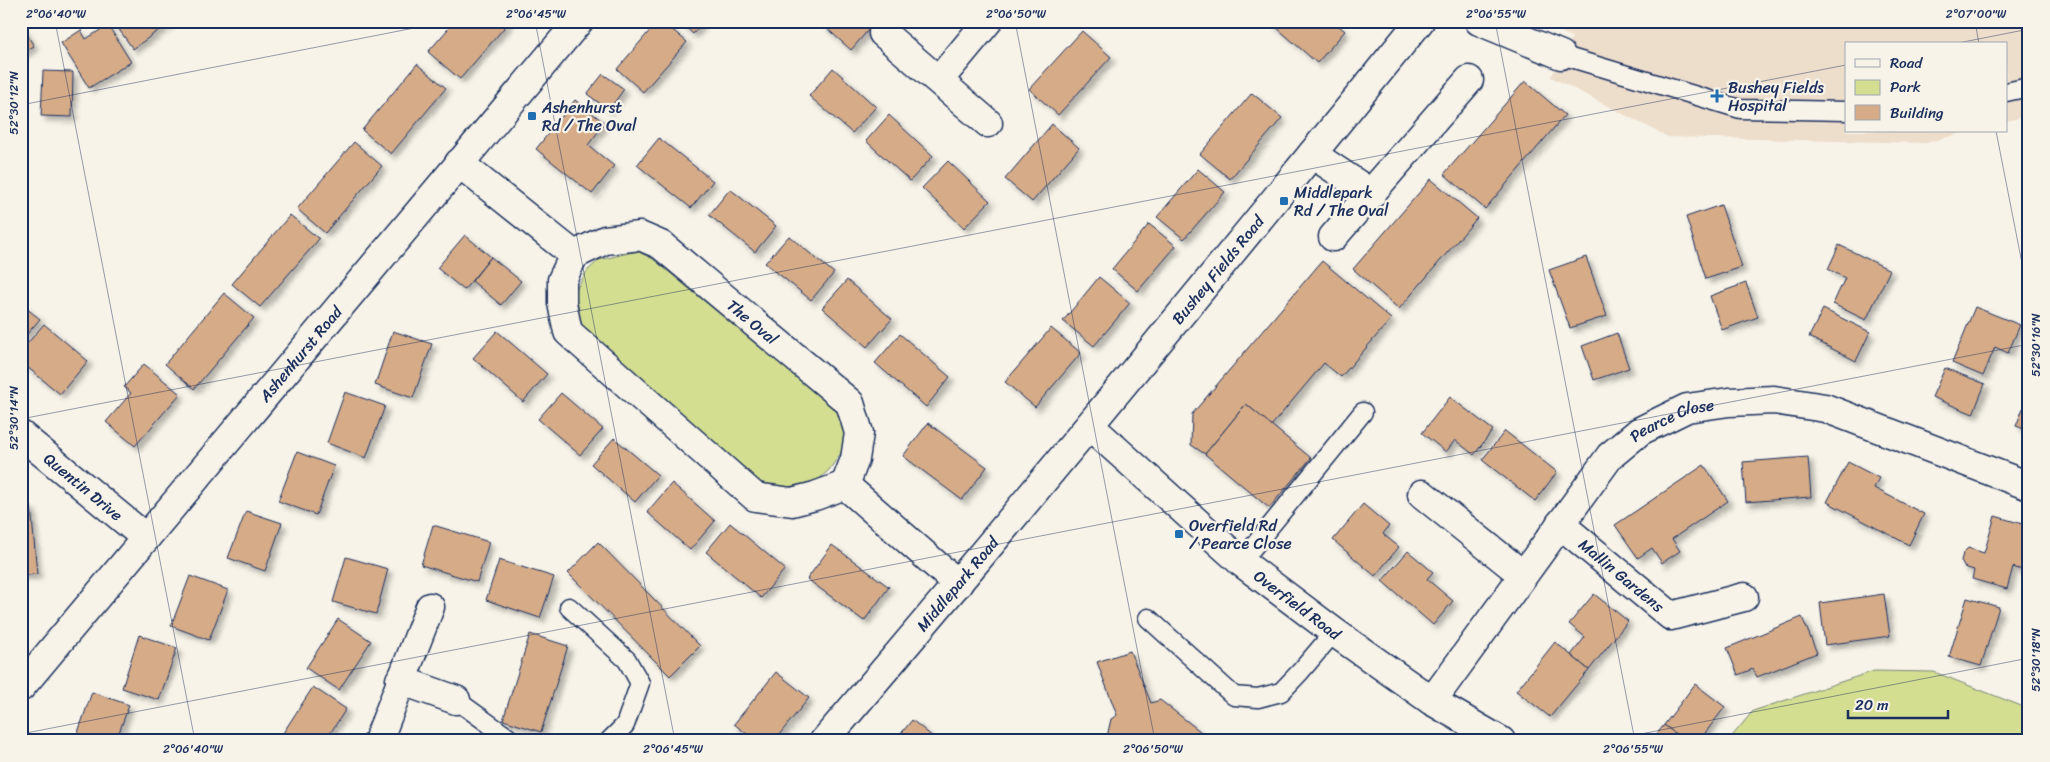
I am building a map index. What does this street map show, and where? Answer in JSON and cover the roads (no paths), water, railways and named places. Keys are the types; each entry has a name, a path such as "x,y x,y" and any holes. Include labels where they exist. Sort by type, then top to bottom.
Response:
{"street":[{"name":"Ashenhurst Road","path":"21,687 579,21"},
{"path":"939,80 988,21"},
{"name":"Bushey Fields Road","path":"1090,426 1420,21"},
{"path":"1478,21 1561,56"},
{"path":"883,33 988,123"},
{"path":"1333,237 1469,80"},
{"path":"1312,154 1372,194"},
{"path":"459,163 574,255 562,280 562,303 568,332 755,497 792,502 845,485 958,584"},
{"name":"The Oval","path":"574,255 604,240 640,236 660,245 850,403 859,433 856,459 845,485"},
{"name":"Pearce Close","path":"1432,701 1610,456 1640,431 1687,408 1729,402 1774,400 1825,408 2029,486"},
{"name":"Overfield Road","path":"1090,426 1241,562 1334,632 1432,701 1501,741"},
{"name":"Middlepark Road","path":"824,741 1090,426"},
{"name":"Quentin Drive","path":"21,435 146,538"},
{"path":"1422,494 1523,575"},
{"name":"Mallin Gardens","path":"1560,524 1671,616 1744,597"},
{"path":"378,741 400,680 430,607"},
{"path":"400,680 456,700"}],"lane":[{"path":"1561,56 1740,109 1845,112"},
{"path":"2008,92 2029,87"},
{"path":"1241,562 1363,412"},
{"path":"569,607 627,660 640,683 625,725 609,741"},
{"path":"1148,618 1234,696 1258,698 1280,692 1334,632"},
{"path":"456,700 513,741"}],"place":[{"name":"Bushey Fields Hospital","path":"1717,96"},
{"name":"Ashenhurst Rd / The Oval","path":"532,116"},
{"name":"Middlepark Rd / The Oval","path":"1284,201"},
{"name":"Overfield Rd / Pearce Close","path":"1179,534"}]}
